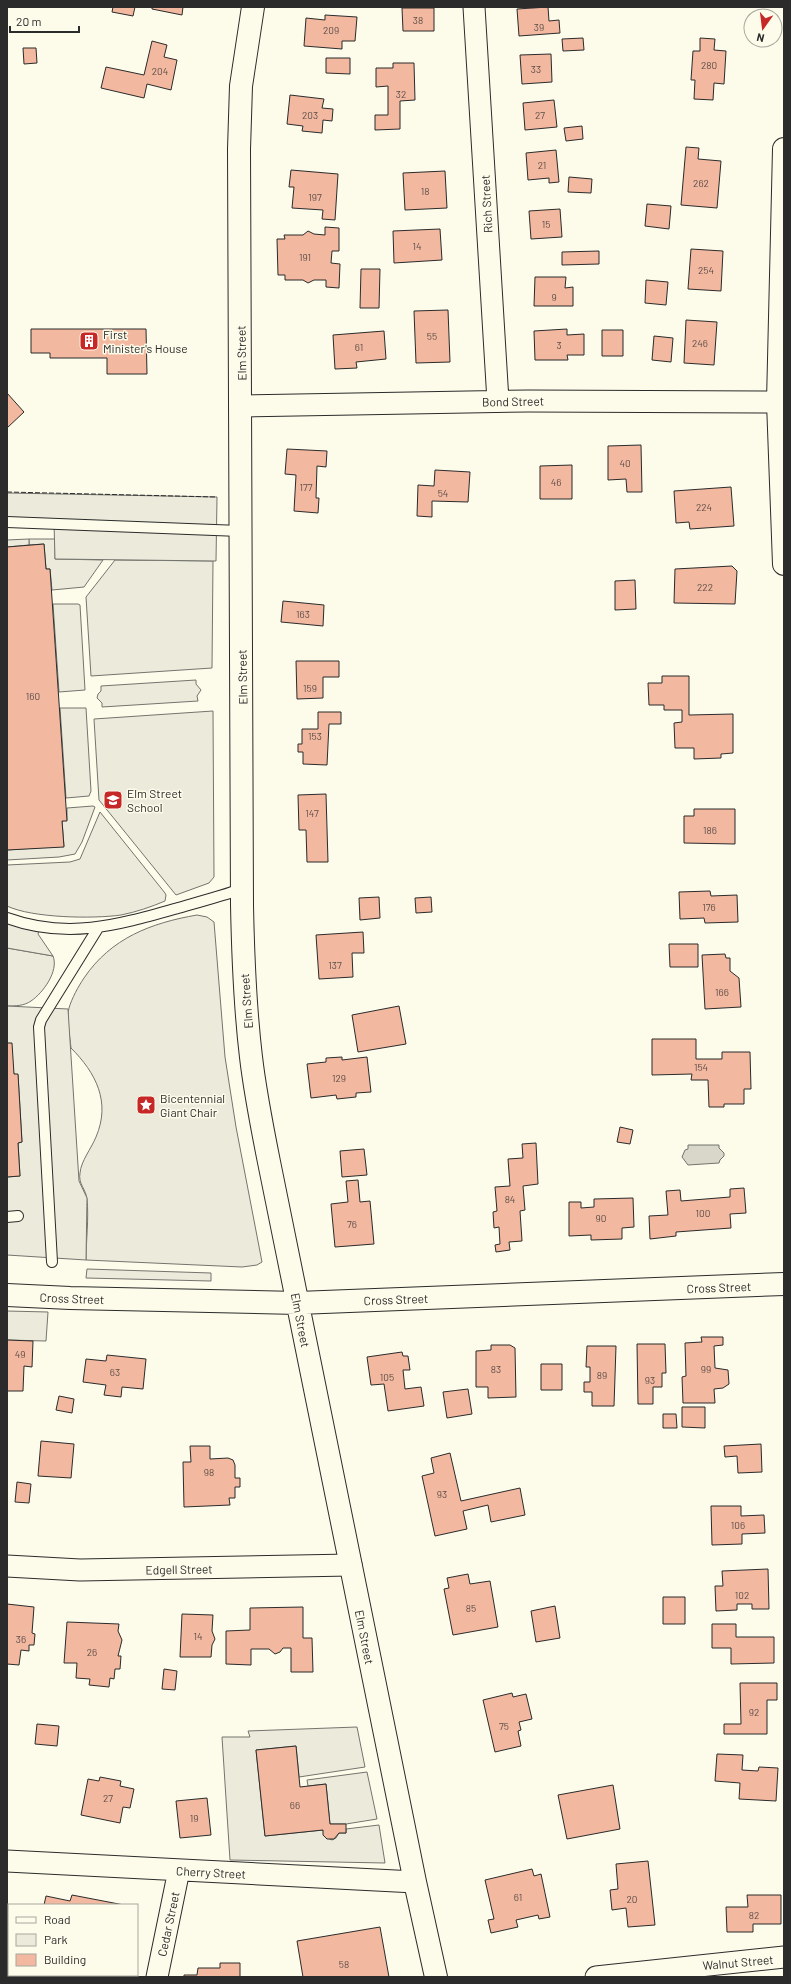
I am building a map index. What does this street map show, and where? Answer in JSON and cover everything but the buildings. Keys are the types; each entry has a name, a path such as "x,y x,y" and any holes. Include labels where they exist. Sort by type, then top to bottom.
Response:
{"street":[{"name":"Elm Street","path":"253,7 245,54 240,107 242,889 244,970 251,1058 269,1162 415,1882 436,1977"},
{"name":"Rich Street","path":"474,7 498,401"},
{"path":"784,149 781,402 784,564"},
{"name":"Bond Street","path":"241,406 498,401 781,402"},
{"name":"Cross Street","path":"7,1295 70,1298 298,1303 784,1284"},
{"name":"Edgell Street","path":"7,1566 87,1570 351,1565"},
{"name":"Cherry Street","path":"7,1861 415,1882"},
{"name":"Cedar Street","path":"157,1977 179,1870"},
{"name":"Walnut Street","path":"596,1977 784,1957"}],"lane":[{"path":"7,522 240,531"},
{"path":"7,918 32,926 56,929 75,930 98,928 143,918 242,889"},
{"path":"52,1262 39,1027 41,1020 98,928"},
{"path":"7,1217 18,1216"}],"green space":[{"path":"29,539 55,539 55,559 103,560 84,587 52,590 50,569 46,569 44,544 29,545"},
{"path":"115,560 213,561 212,668 91,676 86,597"},
{"path":"53,604 80,605 85,690 59,692"},
{"path":"196,680 196,684 201,690 197,696 198,701 102,707 102,703 97,698 101,691 101,686"},
{"path":"60,708 86,708 91,791 89,796 66,798"},
{"path":"213,711 214,877 209,883 176,895 99,800 94,719"},
{"path":"95,807 82,842 75,854 59,857 7,860 7,850 64,846 62,821 67,820 67,808"},
{"path":"100,812 165,893 165,901 127,914 95,917 31,913 7,906 7,865 70,862 80,859"},
{"path":"197,915 207,917 214,922 225,1057 236,1127 262,1262 257,1265 242,1267 86,1260 88,1207 86,1195 80,1180 80,1173 82,1164 96,1137 102,1112 101,1100 94,1078 88,1068 71,1048 68,1022 69,1008 75,993 84,978 107,952 119,943 133,934 148,928 180,918"},
{"path":"7,948 53,956 54,968 49,981 36,997 25,1004 7,1006"},
{"path":"357,1727 365,1767 299,1777 296,1746 256,1750 265,1836 323,1830 325,1837 332,1840 336,1838 339,1833 346,1833 346,1829 379,1825 385,1863 230,1860 222,1737 250,1737 248,1731"},
{"path":"367,1772 377,1819 346,1824 330,1824 326,1784 308,1786 307,1780"}],"shaded area":[{"path":"7,493 217,497 216,561 55,559 54,523 7,522"},
{"path":"29,539 29,545 7,547 7,540"},
{"path":"7,919 40,927 38,934 53,956 7,948"},
{"path":"7,1006 68,1009 79,1181 87,1198 86,1260 7,1255 7,1177 20,1176 18,1143 22,1142 18,1075 14,1074 7,1043"},
{"path":"688,1145 719,1145 719,1148 724,1153 724,1156 719,1163 688,1165 682,1157 685,1150 688,1149"},
{"path":"87,1269 211,1273 211,1281 86,1278"},
{"path":"7,1311 48,1312 46,1341 7,1340"}],"fence":[{"path":"7,492 217,497"}],"place":[{"name":"First Minister's House","path":"89,341"},
{"name":"Elm Street School","path":"113,800"},
{"name":"Bicentennial Giant Chair","path":"146,1105"}]}
